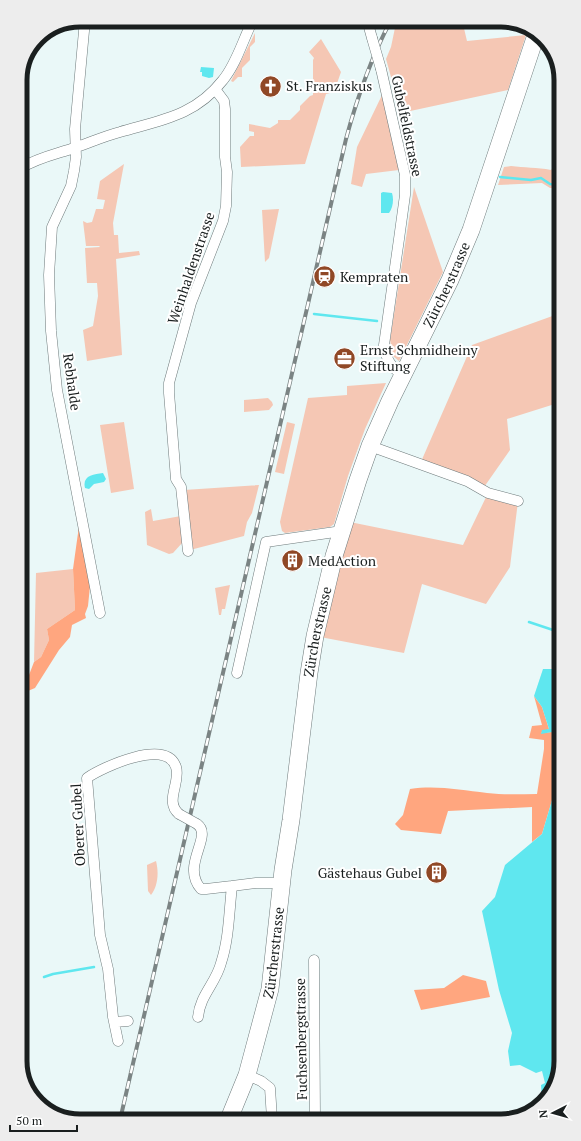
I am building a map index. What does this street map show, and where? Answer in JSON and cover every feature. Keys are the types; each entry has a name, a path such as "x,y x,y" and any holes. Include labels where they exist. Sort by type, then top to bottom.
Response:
{"main road":[{"name":"Zürcherstrasse","path":"231,1114 247,1075 270,989 281,883 315,636 334,556 370,446 390,401 450,280 471,230 535,39"}],"street":[{"name":"Rebhalde","path":"84,27 75,129 76,148 74,171 71,186 52,227 50,237 49,275 51,331 57,390 100,613"},
{"path":"27,165 47,156 76,148 118,132 168,119 184,113 215,89 225,78 250,27"},
{"name":"Gubelfeldstrasse","path":"369,27 381,69 406,175 405,195 384,345 385,354 392,368 403,375"},
{"name":"Weinhaldenstrasse","path":"188,551 181,487 176,479 169,393 170,383 191,303 223,221 226,206 227,172 225,157 225,109 224,101 215,89"},
{"path":"370,446 467,481 488,493 518,501"},
{"path":"237,673 266,542 342,531"},
{"name":"Oberer Gubel","path":"118,1041 114,1022 108,969 100,935 87,778 100,770 137,756 146,754 161,755 170,760 176,767 173,802 175,810 179,814 200,826 203,834 195,859 194,872 197,884 201,889 256,883 281,883"},
{"path":"198,1017 198,1006 221,965 225,949 232,886"},
{"name":"Fuchsenbergstrasse","path":"314,960 315,1114"},
{"path":"114,1022 128,1020"},
{"path":"247,1075 261,1081 270,1088 272,1114"}],"shaded area":[{"path":"395,27 464,27 467,41 526,35 508,90 401,113 386,59 391,47"},
{"path":"255,33 255,42 250,47 250,60 242,68 242,77 238,77 233,82 231,81"},
{"path":"321,39 341,72 334,92 326,94 305,164 241,167 240,147 250,136 254,136 254,132 249,131 249,124 270,128 278,123 278,120 290,120 300,110 300,106 313,95 314,58 309,52"},
{"path":"382,95 399,170 366,174 362,187 351,184 357,147"},
{"path":"124,164 113,223 114,235 118,235 119,253 139,251 140,255 116,259 122,355 87,361 83,330 93,326 98,296 97,283 87,283 85,248 100,247 86,246 83,221 87,223 92,222 96,209 103,209 105,200 97,199 100,181"},
{"path":"511,166 551,170 554,167 554,188 550,188 542,183 498,185 504,167"},
{"path":"414,187 443,272 399,361 393,356 390,340"},
{"path":"279,209 269,258 265,262 262,210"},
{"path":"554,315 554,404 507,419 510,450 482,490 420,464 472,345"},
{"path":"386,383 365,429 348,476 334,524 330,527 285,533 282,531 280,522 308,398 347,395 347,386"},
{"path":"268,398 273,405 269,410 244,412 244,400"},
{"path":"124,422 134,489 111,493 100,425"},
{"path":"287,422 295,424 284,474 275,472"},
{"path":"259,485 244,536 190,550 184,490"},
{"path":"488,493 518,501 510,567 486,604 422,584 404,653 315,636 345,521 463,545"},
{"path":"151,509 153,521 181,516 183,542 173,553 169,554 147,545 145,512"},
{"path":"79,526 90,586 88,606 85,614 86,618 72,625 70,637 59,650 35,688 27,691 27,678 34,662 41,657 49,640 47,629 75,610 73,569"},
{"path":"73,569 75,610 47,629 49,640 41,657 34,662 36,573"},
{"path":"230,585 225,609 222,609 221,615 219,615 215,588"},
{"path":"534,696 542,707 549,729 541,733 552,732 554,744 554,783 553,797 542,834 532,842 532,807 448,811 441,834 401,830 395,824 403,815 410,789 439,788 493,794 537,794 544,740 529,738 532,726 542,725"},
{"path":"156,861 157,879 151,895 148,891 147,865"},
{"path":"463,975 486,981 490,997 421,1010 414,990 444,988"}],"water":[{"path":"201,67 214,68 213,77 209,78 202,76 202,72 200,72"},
{"path":"381,193 392,193 393,203 389,213 381,213"},
{"path":"103,473 106,479 104,482 94,484 89,489 85,488 85,481 89,476"},
{"path":"543,669 554,669 554,744 552,732 541,734 542,730 549,729 542,707 534,696"},
{"path":"554,783 554,1061 553,1072 549,1085 544,1093 542,1093 541,1085 545,1083 542,1071 536,1073 520,1065 510,1066 508,1051 512,1033 499,990 482,911 495,897 505,865 542,834 553,797"}],"waterway":[{"path":"500,177 531,180 541,178 550,184 554,185"},
{"path":"314,314 377,321"},
{"path":"529,622 554,630"},
{"path":"44,977 94,967"}],"railway":[{"path":"121,1114 346,139 365,78 388,27"}],"place":[{"name":"St. Franziskus","path":"271,86"},
{"name":"Kempraten","path":"324,277"},
{"name":"Ernst Schmidheiny Stiftung","path":"344,358"},
{"name":"MedAction","path":"292,561"},
{"name":"Gästehaus Gubel","path":"437,873"}]}
